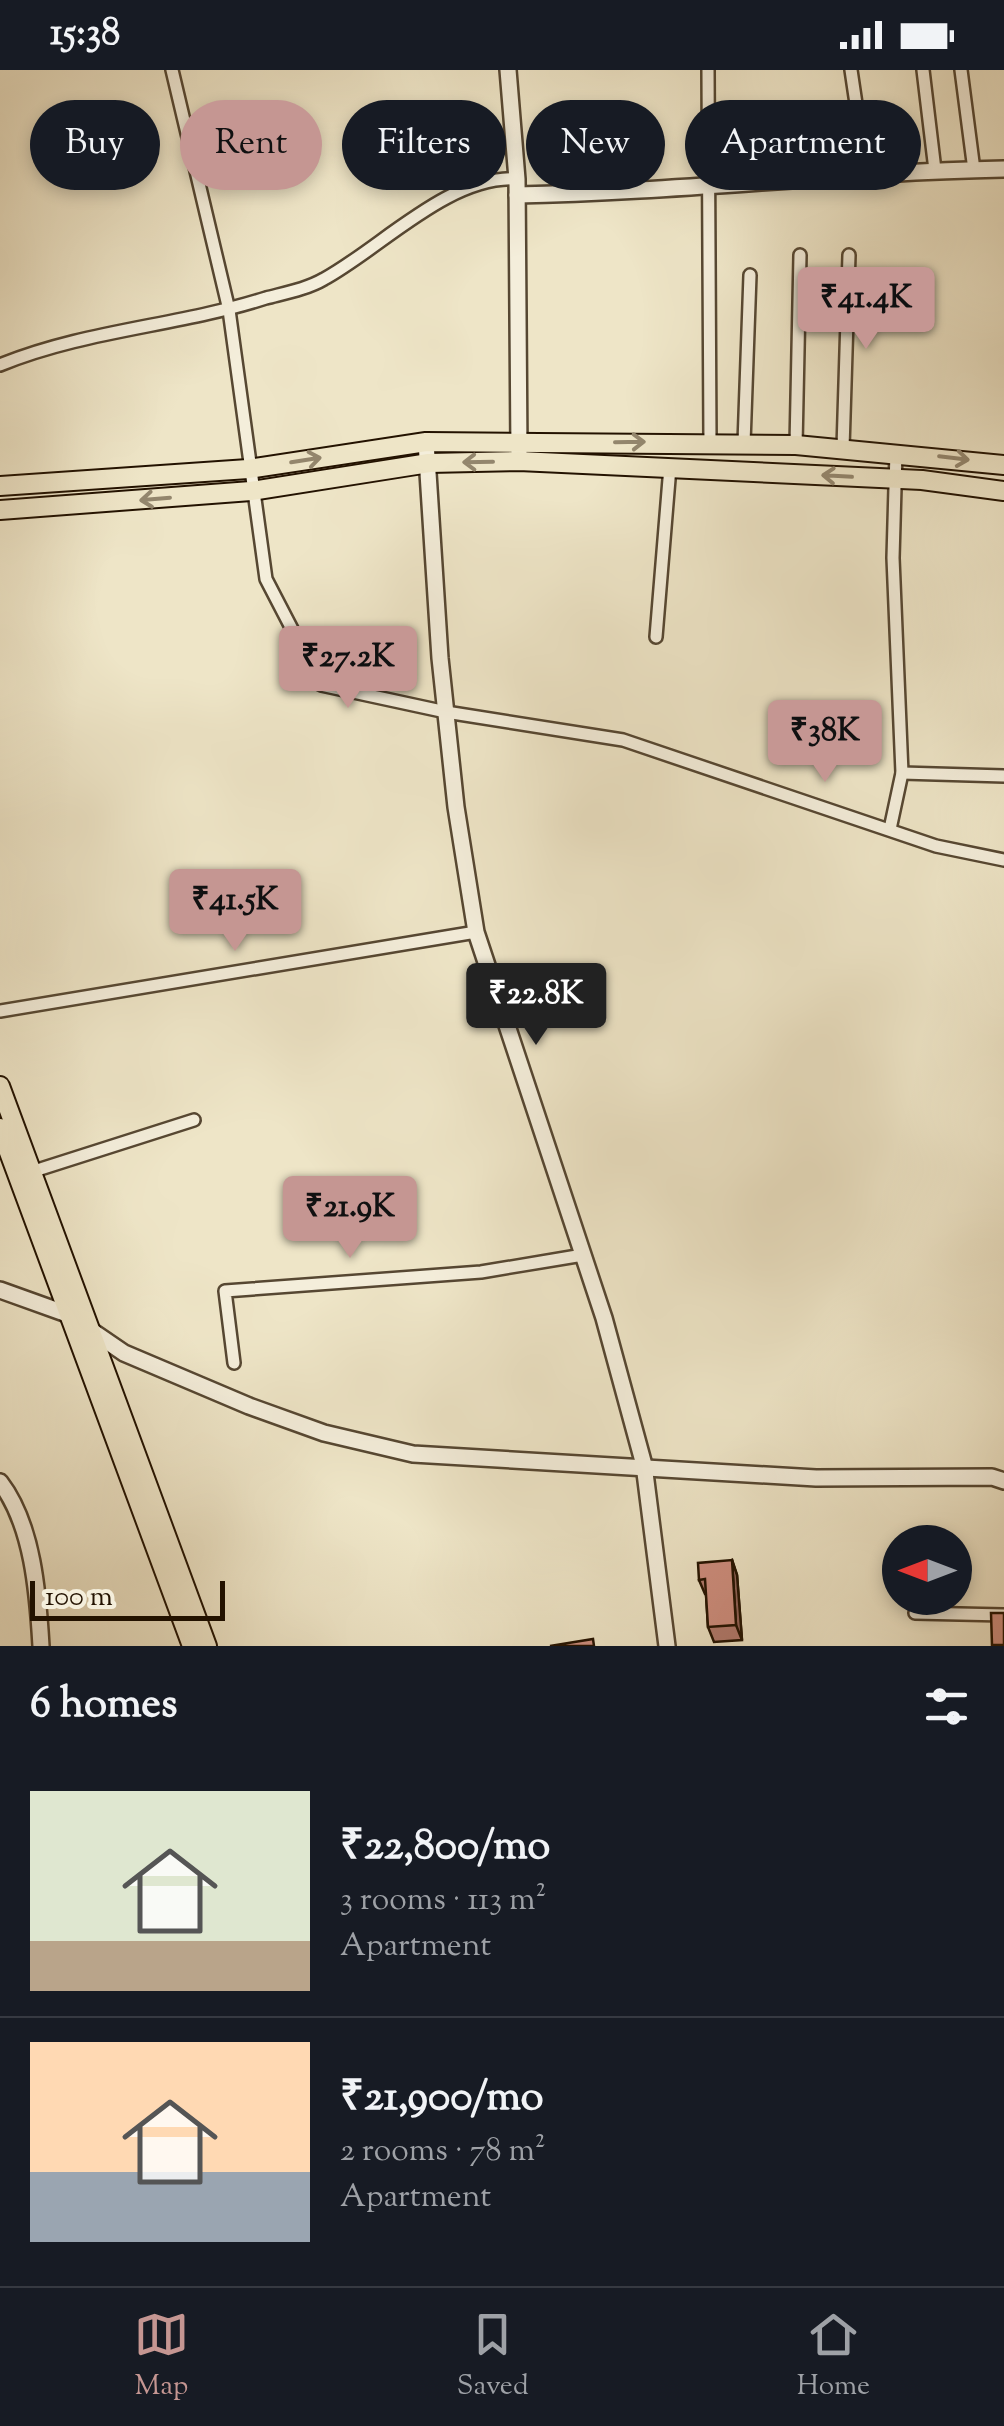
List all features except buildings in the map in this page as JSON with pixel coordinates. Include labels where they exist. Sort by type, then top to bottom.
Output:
[{"type":"main road","points":[[0,486],[248,469],[426,442],[670,467],[895,480],[1004,491]]},
{"type":"main road","points":[[0,510],[250,491],[519,452],[710,442],[843,448],[1004,464]]},
{"type":"main road","points":[[0,1086],[207,1646]]},
{"type":"main road","points":[[0,1128],[192,1646]]},
{"type":"street","points":[[172,70],[230,310],[250,491],[266,579],[320,685],[446,712],[623,740],[936,846],[1004,860]]},
{"type":"street","points":[[508,70],[517,187],[519,452]]},
{"type":"street","points":[[708,70],[708,100]]},
{"type":"street","points":[[851,70],[855,100]]},
{"type":"street","points":[[923,70],[936,170]]},
{"type":"street","points":[[962,70],[974,170]]},
{"type":"street","points":[[921,170],[1004,169]]},
{"type":"street","points":[[0,365],[34,351],[230,310],[323,280],[403,223],[494,178],[517,187],[685,189]]},
{"type":"street","points":[[709,190],[710,442]]},
{"type":"street","points":[[796,445],[800,254]]},
{"type":"street","points":[[843,448],[849,255]]},
{"type":"street","points":[[744,444],[750,275]]},
{"type":"street","points":[[426,442],[446,712],[476,932],[604,1318],[644,1465],[667,1646]]},
{"type":"street","points":[[890,829],[902,773],[896,452]]},
{"type":"street","points":[[656,637],[670,467]]},
{"type":"street","points":[[902,773],[1004,776]]},
{"type":"street","points":[[0,1011],[476,932]]},
{"type":"street","points":[[31,1172],[194,1120]]},
{"type":"street","points":[[234,1363],[226,1292],[481,1272],[582,1255]]},
{"type":"street","points":[[0,1290],[67,1314],[124,1353],[324,1433],[413,1454],[528,1464],[644,1465],[816,1478],[1000,1476]]},
{"type":"street","points":[[0,1482],[32,1562],[41,1646]]},
{"type":"street","points":[[972,1614],[1004,1615]]}]
